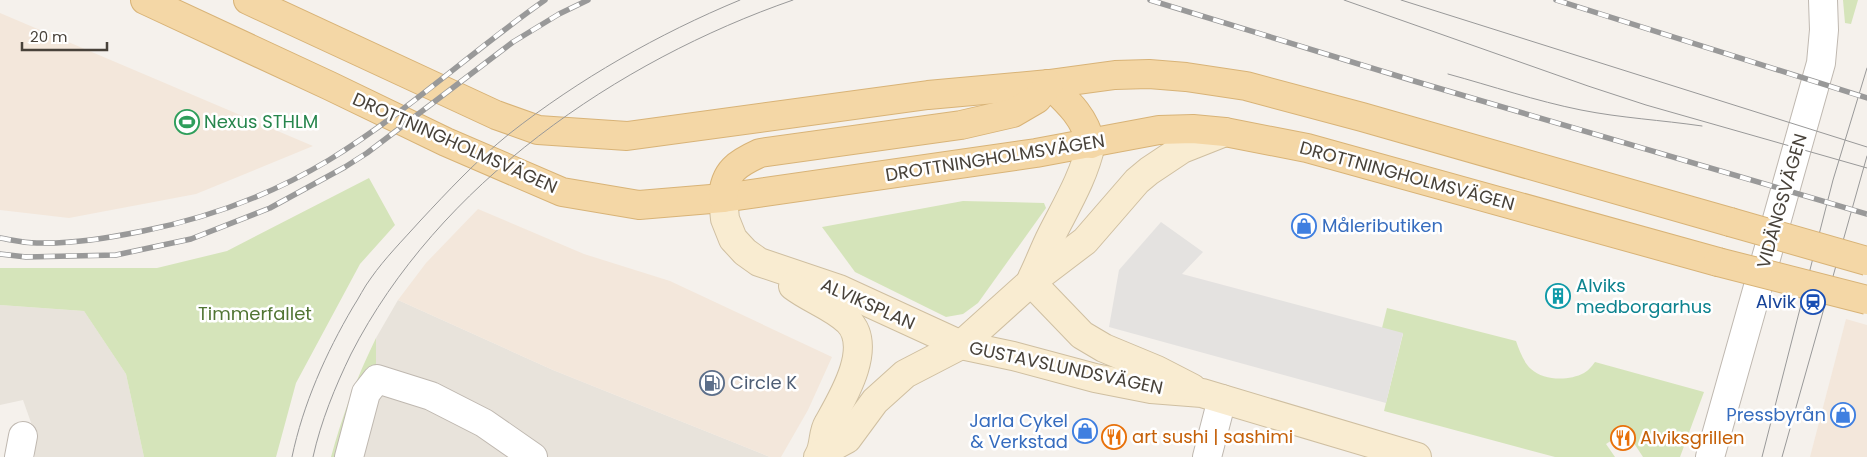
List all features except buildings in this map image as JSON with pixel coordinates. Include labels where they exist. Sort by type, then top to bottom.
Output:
[{"type":"main road","name":"DROTTNINGHOLMSVÄGEN","points":[[145,0],[446,142],[562,192],[640,206],[722,198],[1036,153],[1159,130],[1225,132],[1307,148],[1718,262],[1867,300]]},
{"type":"main road","points":[[248,0],[496,115],[538,130],[627,136],[928,95],[1049,84],[1115,75],[1186,76],[1246,86],[1362,117],[1867,261]]},
{"type":"main road","points":[[722,198],[723,188],[728,176],[739,162],[760,154],[960,126],[1012,113],[1037,99],[1049,84]]},
{"type":"main road","points":[[1049,84],[1079,114],[1088,131],[1091,144]]},
{"type":"street","name":"VIDÄNGSVÄGEN","points":[[1710,457],[1821,63],[1824,30],[1823,0]]},
{"type":"street","points":[[820,455],[847,438],[875,401],[905,374],[961,345],[1031,282],[1085,241],[1137,181],[1149,171],[1182,148],[1225,132]]},
{"type":"street","points":[[1031,282],[1051,236],[1070,201],[1088,158],[1091,144]]},
{"type":"street","name":"ALVIKSPLAN","points":[[722,198],[725,219],[733,239],[745,252],[759,262],[839,289],[961,345]]},
{"type":"street","points":[[759,262],[800,291],[831,308],[848,322],[856,332],[858,348],[854,369],[843,399],[826,427],[820,455]]},
{"type":"street","name":"GUSTAVSLUNDSVÄGEN","points":[[1031,282],[1082,335],[1104,348],[1212,396],[1417,457]]},
{"type":"street","name":"GUSTAVSLUNDSVÄGEN","points":[[961,345],[1151,390],[1212,396]]},
{"type":"street","points":[[349,457],[366,393],[377,379],[431,396],[484,423],[532,457]]},
{"type":"street","points":[[1207,457],[1212,396]]},
{"type":"shaded area","points":[[0,13],[313,146],[196,194],[69,218],[0,210]]},
{"type":"shaded area","points":[[478,209],[584,254],[670,281],[832,357],[808,410],[781,457],[770,457],[553,370],[398,300],[426,263]]},
{"type":"shaded area","points":[[1161,222],[1203,252],[1182,274],[1403,333],[1386,403],[1109,327],[1119,270]]},
{"type":"shaded area","points":[[398,300],[553,370],[770,457],[337,457],[350,409],[367,368],[376,366],[376,338]]},
{"type":"shaded area","points":[[0,305],[84,311],[126,374],[144,457],[35,457],[34,431],[23,400],[0,405]]},
{"type":"shaded area","points":[[1846,319],[1867,325],[1867,457],[1810,457]]},
{"type":"green space","points":[[1843,0],[1858,0],[1851,24],[1845,23]]},
{"type":"green space","name":"Timmerfallet","points":[[369,178],[395,225],[360,264],[296,383],[276,457],[144,457],[126,374],[84,311],[0,305],[0,268],[157,268],[227,251]]},
{"type":"green space","points":[[963,201],[1044,203],[1046,208],[978,303],[963,314],[946,317],[855,272],[822,227]]},
{"type":"green space","points":[[1387,308],[1516,341],[1528,366],[1536,373],[1550,378],[1578,376],[1587,371],[1595,362],[1704,392],[1680,457],[1643,457],[1626,431],[1606,444],[1615,457],[1555,457],[1384,411],[1403,334],[1382,328]]},
{"type":"green space","points":[[376,338],[376,366],[367,368],[350,409],[337,457],[331,457],[362,367]]},
{"type":"tram line","points":[[292,457],[309,398],[343,324],[376,271],[452,187],[509,134],[591,76],[649,43],[740,0]]},
{"type":"tram line","points":[[313,457],[324,417],[345,366],[388,292],[432,236],[483,183],[539,136],[599,94],[662,57],[727,26],[793,0]]},
{"type":"tram line","points":[[1344,0],[1646,105],[1867,168]]},
{"type":"tram line","points":[[1401,0],[1867,147]]},
{"type":"tram line","points":[[1762,457],[1833,180],[1867,68]]},
{"type":"tram line","points":[[1448,74],[1581,110],[1702,126]]},
{"type":"tram line","points":[[1782,457],[1867,156]]},
{"type":"railway","points":[[0,238],[50,243],[117,236],[167,226],[215,212],[285,184],[307,173],[357,142],[545,0]]},
{"type":"railway","points":[[0,254],[26,257],[116,255],[191,239],[270,208],[367,153],[513,42],[559,14],[588,0]]},
{"type":"railway","points":[[1150,0],[1414,81],[1867,214]]},
{"type":"railway","points":[[1556,0],[1867,98]]},
{"type":"place","name":"Nexus STHLM","points":[[187,122]]},
{"type":"place","name":"Måleributiken","points":[[1304,226]]},
{"type":"place","name":"Alviks medborgarhus","points":[[1558,296]]},
{"type":"place","name":"Alvik","points":[[1813,302]]},
{"type":"place","name":"Circle K","points":[[712,383]]},
{"type":"place","name":"Pressbyrån","points":[[1843,415]]},
{"type":"place","name":"Jarla Cykel & Verkstad","points":[[1085,431]]},
{"type":"place","name":"art sushi | sashimi","points":[[1114,437]]},
{"type":"place","name":"Alviksgrillen","points":[[1623,438]]}]
